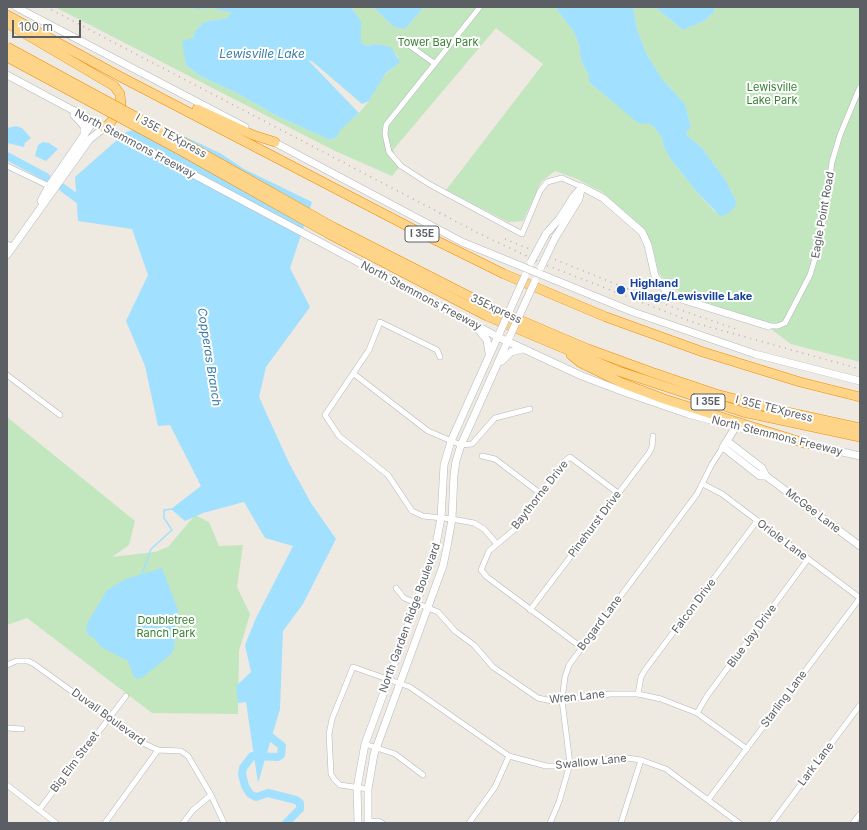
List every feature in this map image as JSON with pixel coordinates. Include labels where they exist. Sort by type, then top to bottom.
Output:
[{"type":"highway","name":"I 35E","points":[[7,15],[91,62],[412,229],[544,292],[639,330],[729,361],[800,382],[860,397]]},
{"type":"highway","points":[[7,23],[114,86],[120,94],[121,104],[111,122],[104,128]]},
{"type":"highway","name":"I 35E TEXpress","points":[[7,47],[184,143],[331,231]]},
{"type":"highway","name":"North Stemmons Freeway","points":[[7,57],[487,316],[562,348],[644,380],[711,402],[776,420],[860,437]]},
{"type":"highway","points":[[180,107],[192,107],[254,135],[275,142]]},
{"type":"highway","name":"35Express","points":[[331,231],[494,309],[588,349],[666,377]]},
{"type":"highway","points":[[562,348],[581,363],[622,383],[664,399],[808,444]]},
{"type":"highway","name":"I 35E TEXpress","points":[[666,377],[748,403],[860,428]]},
{"type":"main road","points":[[16,7],[275,142],[462,242],[530,265],[674,328],[755,354],[860,381]]},
{"type":"main road","name":"North Stemmons Freeway","points":[[7,75],[375,271],[405,290],[476,326],[509,339],[522,349],[582,376],[619,390],[736,428],[860,456]]},
{"type":"main road","points":[[67,108],[83,126],[84,136]]},
{"type":"main road","points":[[7,255],[10,245],[25,229],[27,223],[93,122]]},
{"type":"main road","points":[[51,187],[90,139],[104,128]]},
{"type":"main road","points":[[582,187],[603,198],[639,229],[648,245],[655,276],[666,291],[684,300],[768,326]]},
{"type":"main road","name":"North Garden Ridge Boulevard","points":[[358,823],[357,788],[365,744],[434,555],[441,518],[444,465],[451,441],[530,265],[546,234],[560,218],[574,196],[582,187]]},
{"type":"main road","name":"North Garden Ridge Boulevard","points":[[368,823],[368,788],[376,747],[426,607],[443,566],[452,518],[454,468],[461,445],[554,238],[579,199],[582,187]]},
{"type":"main road","points":[[476,326],[487,340],[489,348],[488,359]]},
{"type":"main road","points":[[497,366],[512,352],[522,349]]},
{"type":"main road","points":[[725,444],[736,428]]},
{"type":"main road","name":"McGee Lane","points":[[725,444],[762,468],[766,476],[860,546]]},
{"type":"street","points":[[480,7],[386,125],[386,140],[389,152],[400,166],[434,187],[522,234],[540,191],[547,182],[562,178],[582,187]]},
{"type":"street","points":[[399,38],[434,63]]},
{"type":"street","name":"Eagle Point Road","points":[[768,326],[778,326],[785,323],[810,275],[820,242],[832,162],[840,135],[860,87]]},
{"type":"street","points":[[7,166],[51,187]]},
{"type":"street","points":[[440,357],[437,350],[380,322],[369,350],[354,374],[324,415],[339,436],[388,475],[412,511],[423,516],[452,518],[480,525],[496,543]]},
{"type":"street","points":[[354,374],[428,431],[461,445],[472,444],[495,418],[530,409]]},
{"type":"street","points":[[7,375],[60,415]]},
{"type":"street","name":"Pinehurst Drive","points":[[530,610],[649,453],[652,447],[653,436]]},
{"type":"street","name":"Bogard Lane","points":[[550,823],[557,810],[570,764],[562,700],[565,677],[569,665],[703,484],[712,464],[725,444]]},
{"type":"street","points":[[482,456],[495,459],[541,494]]},
{"type":"street","name":"Baythorne Drive","points":[[530,610],[487,578],[481,570],[489,551],[496,543],[515,529],[565,461],[570,457],[618,493]]},
{"type":"street","name":"Oriole Lane","points":[[703,484],[717,491],[860,598]]},
{"type":"street","name":"Falcon Drive","points":[[638,694],[641,677],[645,670],[758,521]]},
{"type":"street","name":"Blue Jay Drive","points":[[697,713],[707,696],[808,559]]},
{"type":"street","name":"Wren Lane","points":[[396,588],[404,598],[438,612],[455,631],[474,645],[493,667],[529,693],[544,701],[611,694],[638,694],[661,699],[697,713],[747,748]]},
{"type":"street","name":"Starling Lane","points":[[708,800],[860,598]]},
{"type":"street","points":[[530,610],[581,648]]},
{"type":"street","name":"Duvall Boulevard","points":[[7,665],[16,662],[28,661],[34,664],[145,744],[158,750],[176,750],[188,756],[211,795],[224,823]]},
{"type":"street","name":"Swallow Lane","points":[[357,788],[340,785],[334,780],[331,774],[328,740],[332,719],[353,667],[389,678],[420,693],[509,756],[546,766],[620,757],[641,760],[666,769],[739,823]]},
{"type":"street","name":"Big Elm Street","points":[[39,810],[126,696]]},
{"type":"street","name":"Lark Lane","points":[[772,823],[860,705]]},
{"type":"street","points":[[7,728],[22,729]]},
{"type":"street","points":[[365,744],[395,754],[423,775]]},
{"type":"street","points":[[105,823],[158,750]]},
{"type":"street","points":[[469,823],[495,787],[509,756]]},
{"type":"street","points":[[621,823],[641,760]]},
{"type":"street","points":[[7,785],[56,823]]},
{"type":"street","points":[[357,788],[368,788]]},
{"type":"street","points":[[183,823],[193,810],[211,795]]},
{"type":"street","points":[[853,823],[860,814]]},
{"type":"street","points":[[368,823],[378,821],[382,823]]},
{"type":"green space","name":"Lewisville Lake Park","points":[[55,7],[212,8],[233,13],[227,18],[204,22],[195,31],[193,38],[185,48],[186,65],[200,76],[235,92],[277,116],[330,140],[337,137],[339,130],[359,113],[369,101],[381,78],[393,68],[398,57],[393,51],[383,46],[376,44],[367,46],[361,42],[361,21],[351,7],[373,7],[394,27],[405,29],[422,9],[422,7],[555,7],[574,32],[579,45],[581,60],[589,76],[589,82],[623,110],[654,127],[662,138],[664,147],[669,157],[715,212],[736,201],[726,181],[703,149],[685,132],[691,128],[685,104],[662,79],[646,53],[637,29],[633,7],[655,7],[683,30],[704,21],[714,12],[715,7],[860,7],[860,362],[791,344],[760,321],[690,297],[670,287],[658,271],[652,244],[640,225],[602,192],[577,179],[555,171],[541,182],[523,221],[508,222],[446,190],[543,64],[496,28],[393,150],[397,159],[403,163],[392,176],[335,151]]},
{"type":"green space","name":"Doubletree Ranch Park","points":[[7,417],[135,521],[129,545],[112,557],[155,552],[168,547],[195,515],[209,522],[219,546],[243,545],[237,587],[250,614],[239,651],[238,714],[152,713],[27,618],[7,625]]},
{"type":"water","name":"Lewisville Lake","points":[[180,7],[351,7],[361,21],[361,42],[367,46],[376,44],[391,47],[400,62],[385,74],[369,101],[362,104],[313,62],[308,60],[359,113],[340,130],[337,137],[330,140],[277,116],[235,92],[200,76],[186,65],[182,41],[193,38],[195,31],[204,22],[227,18],[232,13],[212,8],[197,9]]},
{"type":"water","points":[[373,7],[422,7],[422,9],[405,29],[394,27]]},
{"type":"water","points":[[555,7],[633,7],[637,29],[646,53],[662,79],[685,104],[691,128],[686,132],[687,135],[703,149],[726,181],[736,201],[735,207],[726,215],[720,216],[696,191],[669,157],[664,147],[662,138],[654,127],[649,124],[638,123],[589,82],[589,76],[581,60],[579,45],[574,32]]},
{"type":"water","points":[[655,7],[715,7],[714,12],[704,21],[683,30]]},
{"type":"water","points":[[156,123],[220,153],[244,169],[312,202],[290,268],[310,307],[266,367],[259,397],[289,463],[311,503],[336,539],[303,604],[283,631],[280,709],[258,783],[246,702],[238,703],[236,686],[251,672],[245,645],[256,618],[293,546],[265,538],[244,502],[203,513],[185,521],[171,509],[201,486],[170,425],[158,426],[145,366],[126,321],[148,275],[132,229],[78,221],[75,177],[126,132]]},
{"type":"water","points":[[16,126],[22,128],[31,138],[25,143],[24,147],[7,143],[7,128]]},
{"type":"water","points":[[43,142],[49,143],[58,149],[46,161],[35,156],[38,145]]},
{"type":"water","points":[[162,568],[178,610],[174,649],[170,655],[143,677],[138,679],[134,677],[128,661],[101,647],[94,638],[88,635],[86,629],[88,622],[107,590],[126,579]]},
{"type":"waterway","name":"Copperas Branch","points":[[7,156],[46,177]]},
{"type":"waterway","name":"Copperas Branch","points":[[63,188],[78,199],[86,201]]},
{"type":"waterway","points":[[142,574],[151,549],[172,530],[164,518],[164,510],[172,509]]},
{"type":"waterway","name":"Copperas Branch","points":[[263,731],[282,746],[281,755],[278,757],[252,756],[243,768],[242,774],[245,786],[250,794],[256,797],[268,793],[296,800],[300,803],[300,809],[286,823]]},
{"type":"railway","points":[[46,7],[482,235],[546,265],[695,323],[860,369]]},
{"type":"railway","points":[[505,239],[672,307],[739,330]]},
{"type":"place","name":"Highland Village/Lewisville Lake","points":[[621,290]]},
{"type":"park label","name":"Tower Bay Park","points":[[438,43]]}]
